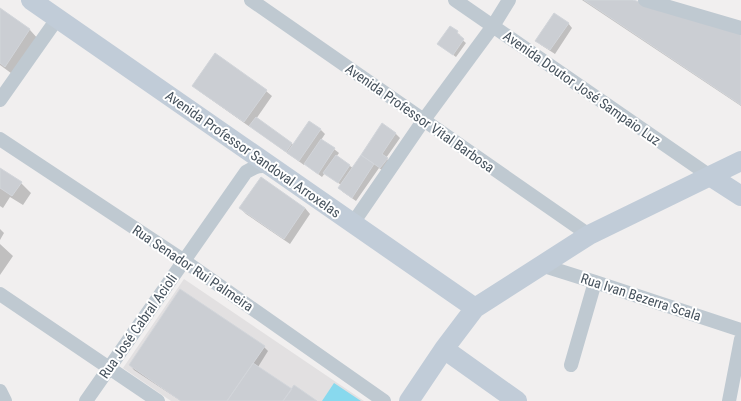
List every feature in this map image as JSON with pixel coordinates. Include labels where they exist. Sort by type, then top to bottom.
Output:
[{"type":"street","name":"Avenida Professor Sandoval Arroxelas","points":[[31,0],[475,308]]},
{"type":"street","name":"Avenida Professor Vital Barbosa","points":[[251,0],[589,235]]},
{"type":"street","name":"Avenida Doutor José Sampaio Luz","points":[[455,0],[710,176]]},
{"type":"street","points":[[353,223],[509,0]]},
{"type":"street","points":[[645,0],[741,28]]},
{"type":"street","points":[[0,100],[57,19]]},
{"type":"street","name":"Rua Senador Rui Palmeira","points":[[0,139],[183,260],[384,401]]},
{"type":"street","points":[[239,144],[246,157],[246,172]]},
{"type":"street","points":[[409,401],[444,349],[475,308],[589,235],[741,162]]},
{"type":"street","points":[[246,172],[254,167],[272,166]]},
{"type":"street","name":"Rua José Cabral Acioli","points":[[86,401],[183,260],[246,172]]},
{"type":"street","points":[[710,176],[741,196]]},
{"type":"street","name":"Rua Ivan Bezerra Scala","points":[[541,266],[596,282],[741,330]]},
{"type":"street","points":[[570,365],[596,282]]},
{"type":"street","points":[[0,294],[158,401]]},
{"type":"street","points":[[729,401],[741,339]]},
{"type":"street","points":[[444,349],[517,401]]},
{"type":"street","points":[[0,391],[5,401]]},
{"type":"shaded area","points":[[184,279],[364,401],[171,401],[123,368]]},
{"type":"water","points":[[334,383],[361,401],[322,401]]},
{"type":"building","points":[[584,0],[633,0],[741,32],[741,105]]},
{"type":"building","points":[[0,8],[30,29],[5,67],[0,63]]},
{"type":"building","points":[[554,13],[569,23],[550,50],[535,41]]},
{"type":"building","points":[[450,26],[458,31],[457,33],[464,39],[453,55],[437,44]]},
{"type":"building","points":[[215,53],[267,90],[244,122],[192,86]]},
{"type":"building","points":[[256,117],[292,143],[286,152],[249,126]]},
{"type":"building","points":[[309,121],[321,129],[299,161],[287,153]]},
{"type":"building","points":[[382,123],[396,133],[382,154],[388,158],[380,168],[361,155]]},
{"type":"building","points":[[321,139],[335,148],[318,174],[304,164]]},
{"type":"building","points":[[336,155],[350,165],[338,183],[323,173]]},
{"type":"building","points":[[361,155],[374,164],[352,198],[338,188]]},
{"type":"building","points":[[0,168],[22,182],[12,196],[0,188]]},
{"type":"building","points":[[261,177],[305,208],[284,239],[239,208]]},
{"type":"building","points":[[180,289],[265,346],[227,401],[181,401],[129,365]]},
{"type":"building","points":[[253,363],[292,389],[283,401],[227,401]]},
{"type":"building","points":[[294,385],[317,401],[283,401]]}]
